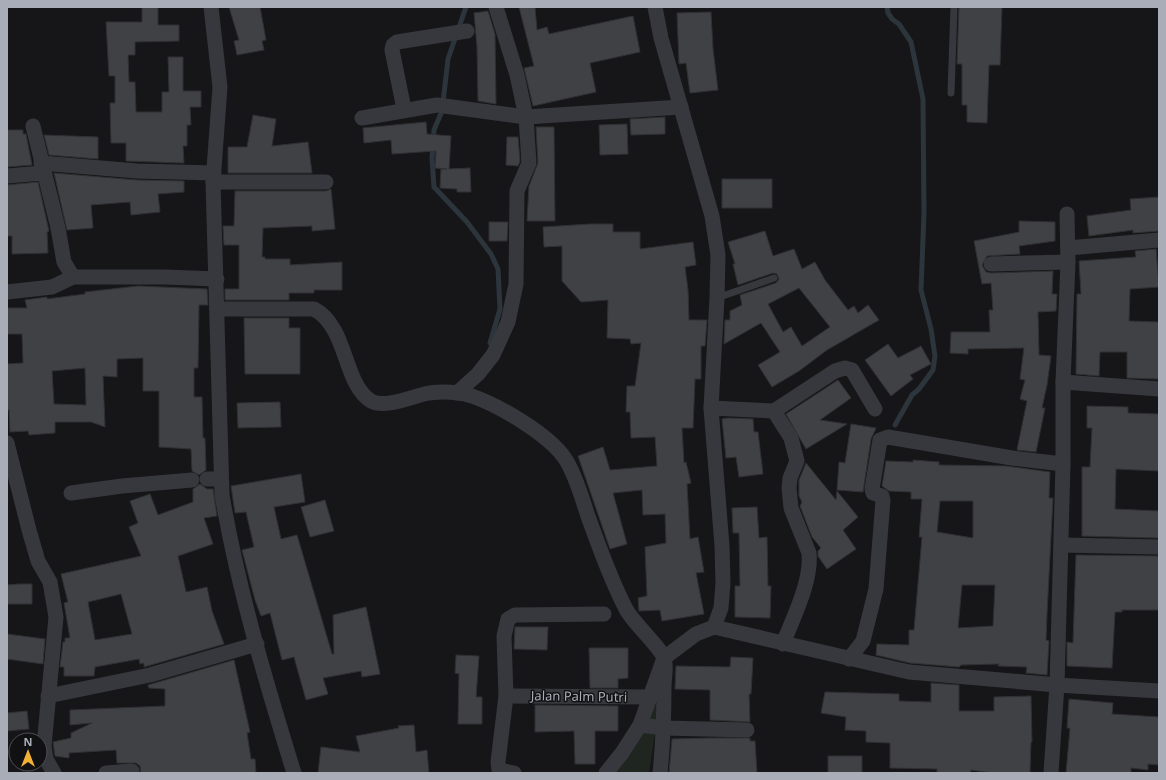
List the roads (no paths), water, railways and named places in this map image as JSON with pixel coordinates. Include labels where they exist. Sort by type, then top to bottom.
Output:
[{"type":"street","points":[[211,7],[220,87],[213,177],[217,309],[207,479],[228,532],[257,644],[294,773]]},
{"type":"street","points":[[457,393],[478,374],[493,355],[508,322],[516,284],[517,191],[529,163],[526,117],[517,75],[496,7]]},
{"type":"street","points":[[655,7],[661,38],[712,216],[718,255],[711,408],[722,546],[723,583],[721,608],[714,627]]},
{"type":"street","points":[[404,109],[392,50],[393,45],[397,42],[461,32]]},
{"type":"street","points":[[362,118],[404,109],[441,105],[526,117],[681,107]]},
{"type":"street","points":[[33,126],[42,168],[58,228],[64,262],[73,277]]},
{"type":"street","points":[[7,176],[42,168],[137,171],[213,177],[326,182]]},
{"type":"street","points":[[1051,773],[1057,685],[1068,255],[1067,214]]},
{"type":"street","points":[[991,264],[1068,255],[1159,240]]},
{"type":"street","points":[[7,292],[52,287],[73,277],[165,277],[217,279]]},
{"type":"street","points":[[217,309],[314,309],[321,313],[340,342],[361,392],[365,397],[376,403],[403,400],[431,393],[457,393],[472,396],[514,416],[551,443],[565,459],[577,483],[589,519],[626,610],[664,658],[664,728],[660,773]]},
{"type":"street","points":[[711,408],[774,411],[835,371],[845,368],[852,370],[875,409]]},
{"type":"street","points":[[1064,382],[1159,389]]},
{"type":"street","points":[[774,411],[790,438],[797,461],[790,478],[788,488],[790,508],[809,553],[810,559],[808,576],[783,644]]},
{"type":"street","points":[[849,659],[863,641],[876,589],[883,500],[882,496],[873,493],[872,490],[880,440],[888,437],[1012,458],[1063,464]]},
{"type":"street","points":[[7,443],[28,530],[38,561],[50,582],[54,598],[56,616],[44,746],[46,759],[54,773]]},
{"type":"street","points":[[71,493],[122,486],[207,479]]},
{"type":"street","points":[[1061,545],[1159,547]]},
{"type":"street","points":[[514,773],[502,772],[498,766],[506,696],[504,636],[508,619],[515,615],[604,614]]},
{"type":"street","points":[[606,773],[622,753],[640,725],[652,697],[664,658],[696,634],[714,627],[909,672],[1057,685],[1159,691]]},
{"type":"street","points":[[48,696],[150,675],[257,644]]},
{"type":"street","name":"Jalan Palm Putri","points":[[506,696],[652,697]]},
{"type":"street","points":[[640,725],[664,728],[747,730]]},
{"type":"street","points":[[106,773],[132,771]]},
{"type":"lane","points":[[951,93],[954,7]]},
{"type":"lane","points":[[717,298],[774,278]]},
{"type":"waterway","points":[[466,7],[448,59],[442,111],[434,130],[432,159],[434,187],[467,222],[491,254],[498,269],[500,309],[490,343]]},
{"type":"waterway","points":[[887,7],[888,13],[892,19],[899,24],[911,42],[923,99],[924,213],[921,290],[931,329],[935,356],[933,370],[919,389],[912,395],[895,425]]}]
